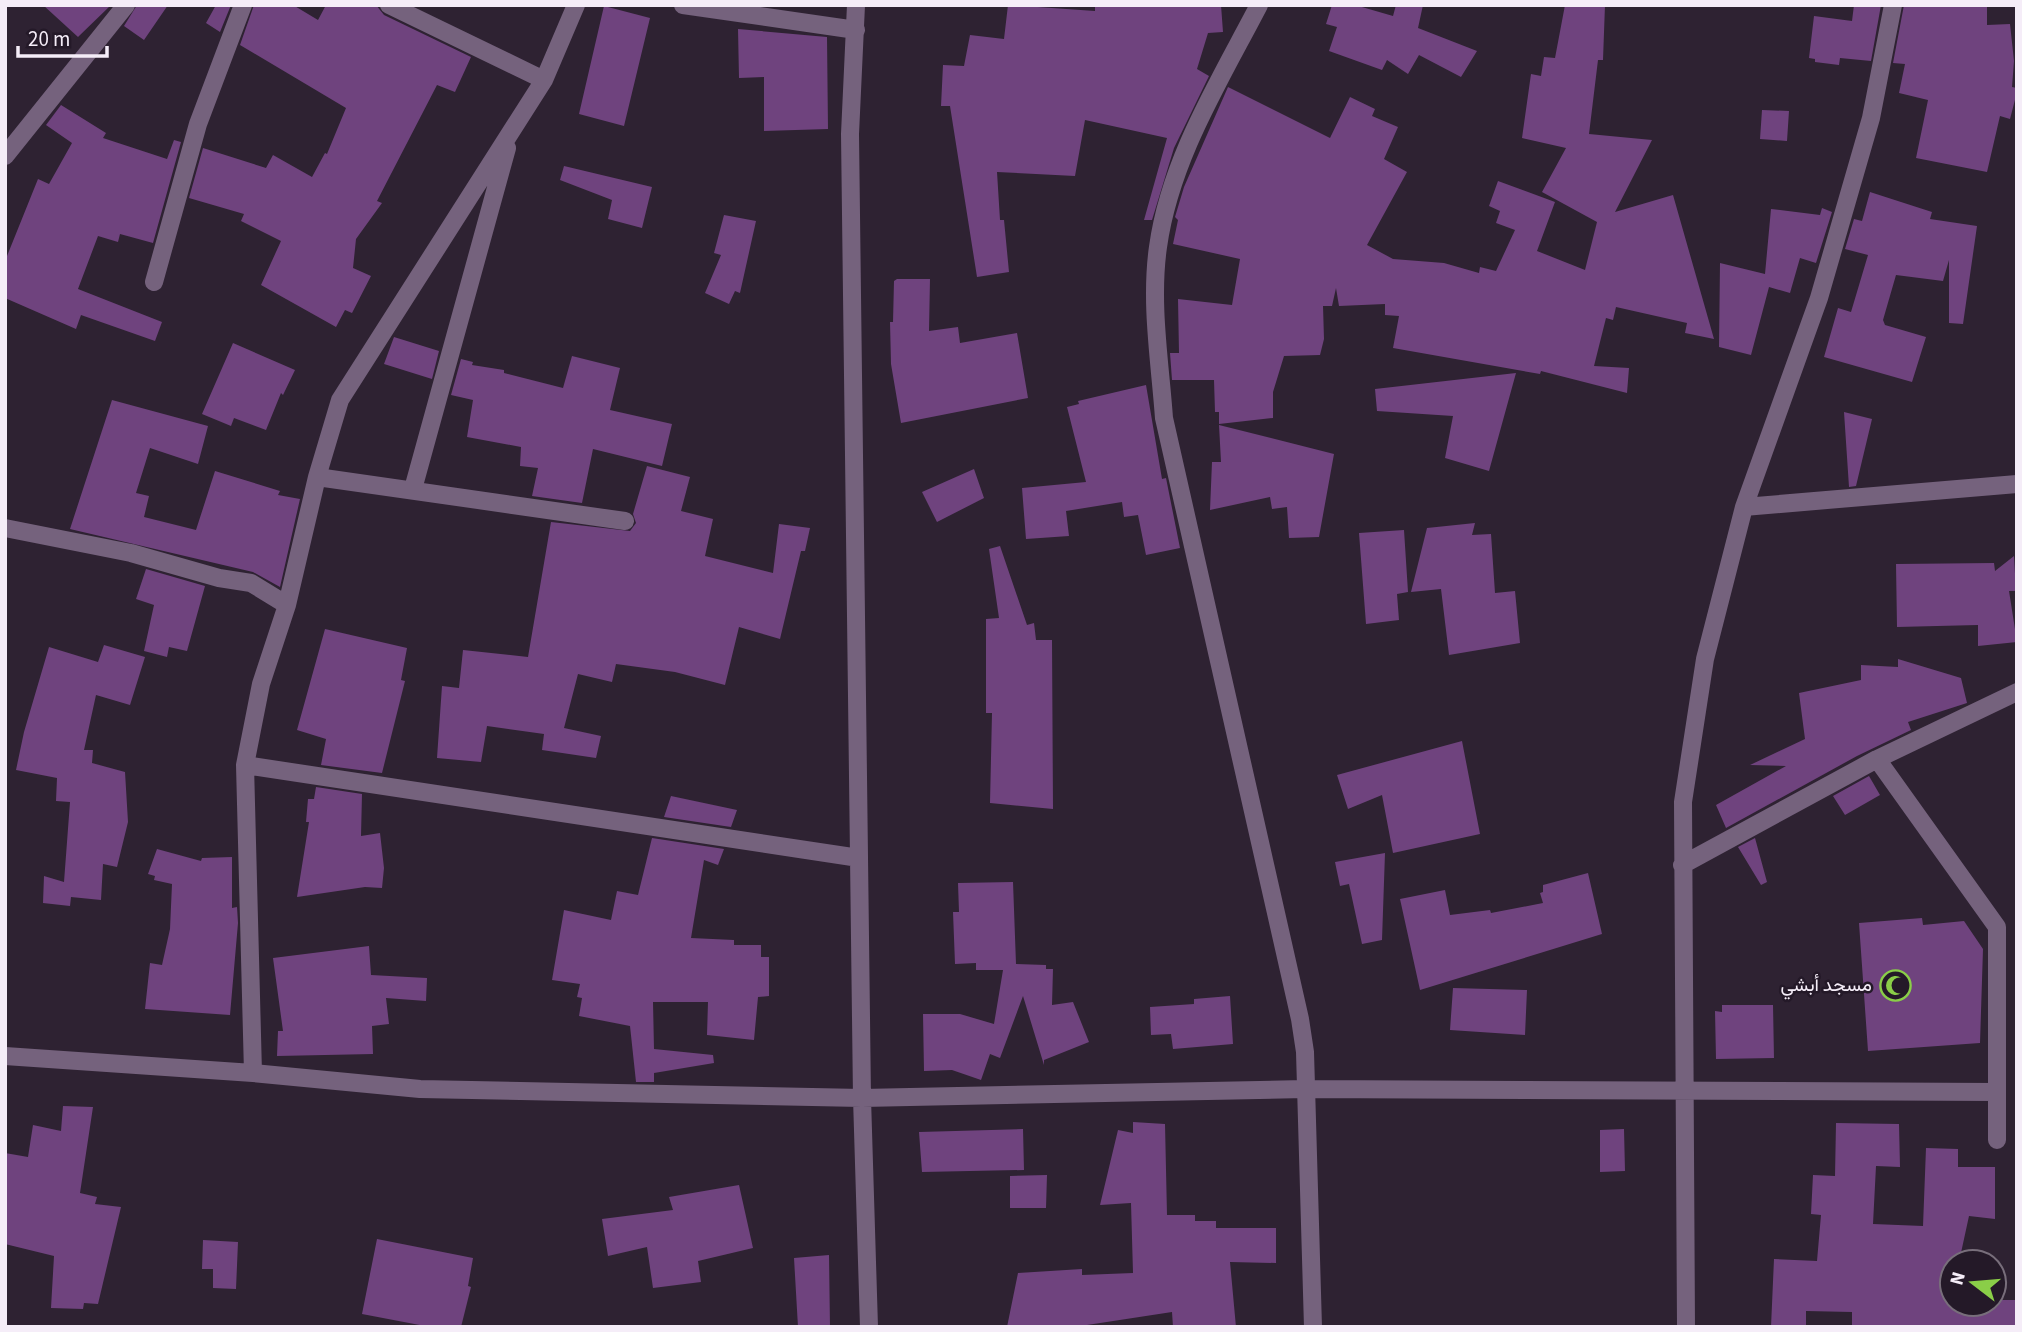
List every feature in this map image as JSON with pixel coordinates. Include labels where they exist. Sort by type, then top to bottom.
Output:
[{"type":"street","points":[[5,156],[126,5]]},
{"type":"street","points":[[154,282],[198,124],[243,5]]},
{"type":"street","points":[[389,5],[544,80]]},
{"type":"street","points":[[253,1073],[245,765],[261,684],[287,605],[317,477],[340,400],[544,80],[576,5]]},
{"type":"street","points":[[683,5],[856,30]]},
{"type":"street","points":[[856,5],[850,134],[862,1098],[869,1327]]},
{"type":"street","points":[[1259,5],[1178,167],[1158,247],[1156,315],[1164,418],[1306,1052],[1313,1327]]},
{"type":"street","points":[[1686,1327],[1683,802],[1705,659],[1744,507],[1819,298],[1871,118],[1893,5]]},
{"type":"street","points":[[413,489],[511,131]]},
{"type":"street","points":[[317,477],[625,521]]},
{"type":"street","points":[[1744,507],[2017,484]]},
{"type":"street","points":[[5,528],[131,553],[219,578],[251,583],[287,605]]},
{"type":"street","points":[[1682,865],[1877,759],[2017,692]]},
{"type":"street","points":[[1877,759],[1997,927],[1997,1140]]},
{"type":"street","points":[[245,765],[859,858]]},
{"type":"street","points":[[5,1056],[253,1073],[420,1089],[862,1098],[1305,1089],[1997,1092]]},
{"type":"building","points":[[43,5],[111,5],[78,37]]},
{"type":"building","points":[[137,5],[168,5],[144,40],[124,26]]},
{"type":"building","points":[[216,5],[231,5],[220,32],[206,23]]},
{"type":"building","points":[[254,5],[293,5],[318,20],[326,5],[376,5],[384,15],[471,57],[455,92],[437,85],[377,201],[382,203],[356,239],[353,268],[371,276],[352,313],[345,310],[336,327],[261,285],[281,241],[241,221],[244,214],[189,198],[203,148],[266,168],[273,155],[312,177],[325,153],[327,154],[346,108],[240,45]]},
{"type":"building","points":[[1008,5],[1095,11],[1095,5],[1221,5],[1223,32],[1208,33],[1197,69],[1209,76],[1174,148],[1152,220],[1144,220],[1167,138],[1085,120],[1075,176],[997,172],[1000,220],[1004,220],[1009,272],[977,277],[950,106],[941,106],[943,65],[964,66],[970,35],[1004,39]]},
{"type":"building","points":[[1332,5],[1355,5],[1393,16],[1396,5],[1423,5],[1418,28],[1477,51],[1461,77],[1419,55],[1408,74],[1387,60],[1382,70],[1329,51],[1337,27],[1326,24]]},
{"type":"building","points":[[1565,5],[1605,5],[1603,60],[1598,60],[1589,134],[1652,140],[1615,212],[1673,195],[1714,339],[1685,333],[1687,323],[1616,307],[1613,320],[1606,318],[1594,366],[1629,368],[1627,393],[1541,371],[1540,374],[1393,348],[1399,316],[1385,315],[1385,304],[1339,306],[1336,288],[1332,306],[1323,306],[1324,339],[1320,355],[1284,356],[1273,392],[1273,418],[1219,424],[1219,412],[1215,412],[1214,380],[1172,380],[1170,353],[1179,353],[1178,299],[1232,305],[1240,259],[1173,244],[1178,220],[1175,217],[1184,187],[1228,87],[1330,138],[1350,97],[1375,109],[1372,116],[1398,127],[1384,159],[1407,172],[1367,245],[1393,259],[1444,263],[1479,273],[1480,267],[1496,271],[1515,230],[1496,223],[1500,211],[1489,206],[1498,181],[1555,202],[1537,251],[1585,270],[1597,222],[1542,192],[1566,148],[1522,138],[1531,74],[1541,76],[1544,57],[1555,58]]},
{"type":"building","points":[[1854,5],[1881,5],[1871,61],[1840,58],[1839,65],[1815,62],[1815,59],[1809,58],[1814,16],[1852,21]]},
{"type":"building","points":[[1904,5],[1987,5],[1987,25],[2010,24],[2014,61],[2012,87],[2017,88],[2017,92],[2010,119],[2000,116],[1987,172],[1916,158],[1928,100],[1899,93],[1905,64],[1893,63]]},
{"type":"building","points":[[604,6],[650,18],[624,126],[579,114]]},
{"type":"building","points":[[738,29],[827,37],[828,129],[764,131],[764,77],[739,78]]},
{"type":"building","points":[[61,105],[106,133],[103,138],[167,159],[174,140],[181,142],[153,243],[120,234],[118,242],[98,236],[78,289],[162,322],[155,341],[81,315],[76,329],[5,298],[5,261],[38,179],[49,184],[72,143],[46,125]]},
{"type":"building","points":[[1762,110],[1789,111],[1787,141],[1760,139]]},
{"type":"building","points":[[564,166],[652,187],[642,228],[608,219],[612,200],[560,180]]},
{"type":"building","points":[[1870,192],[1932,212],[1930,219],[1977,226],[1963,324],[1949,323],[1949,260],[1943,281],[1896,275],[1883,320],[1885,325],[1926,337],[1912,382],[1824,357],[1838,308],[1851,312],[1868,255],[1845,249],[1854,219],[1862,221]]},
{"type":"building","points":[[1822,208],[1832,212],[1816,263],[1800,258],[1790,293],[1769,287],[1751,355],[1719,347],[1720,263],[1765,274],[1771,209],[1820,215]]},
{"type":"building","points":[[724,215],[756,221],[740,293],[735,291],[729,304],[705,293],[721,255],[714,253]]},
{"type":"building","points":[[930,279],[929,331],[958,327],[960,343],[1017,333],[1028,398],[901,423],[891,364],[890,322],[893,322],[894,281]]},
{"type":"building","points":[[394,337],[439,351],[432,379],[384,364]]},
{"type":"building","points":[[233,343],[295,370],[283,395],[281,393],[266,430],[234,418],[231,426],[202,414]]},
{"type":"building","points":[[572,356],[620,368],[610,410],[672,424],[662,466],[593,449],[582,503],[532,496],[538,468],[520,466],[521,447],[467,437],[473,400],[451,395],[461,359],[473,362],[472,365],[504,370],[504,373],[563,388]]},
{"type":"building","points":[[1516,373],[1489,471],[1445,458],[1453,416],[1377,411],[1375,389]]},
{"type":"building","points":[[1146,385],[1162,479],[1166,478],[1180,548],[1146,555],[1138,515],[1124,517],[1122,502],[1066,511],[1069,536],[1026,539],[1022,488],[1086,482],[1067,407],[1079,404],[1078,401]]},
{"type":"building","points":[[112,400],[208,426],[198,464],[150,448],[136,493],[149,496],[144,517],[196,530],[215,471],[280,491],[278,495],[300,499],[280,587],[253,572],[70,529]]},
{"type":"building","points":[[1844,412],[1872,419],[1856,486],[1849,487]]},
{"type":"building","points":[[1219,425],[1334,454],[1319,537],[1289,538],[1287,507],[1272,509],[1270,497],[1210,510],[1212,462],[1221,462]]},
{"type":"building","points":[[647,466],[690,477],[681,511],[713,519],[705,556],[773,573],[779,524],[810,528],[805,551],[801,551],[780,639],[739,627],[725,685],[675,672],[616,664],[612,682],[578,674],[564,728],[601,736],[596,758],[542,750],[544,734],[487,726],[481,762],[437,758],[442,686],[459,688],[463,650],[528,657],[551,522],[630,531],[636,523],[633,514]]},
{"type":"building","points":[[974,469],[984,498],[937,522],[922,492]]},
{"type":"building","points":[[1475,523],[1472,535],[1491,534],[1495,593],[1515,591],[1520,643],[1449,655],[1441,589],[1411,592],[1427,528]]},
{"type":"building","points":[[1404,530],[1408,592],[1397,594],[1399,620],[1366,624],[1359,533]]},
{"type":"building","points":[[1000,546],[1027,625],[1034,623],[1036,640],[1052,640],[1053,809],[990,803],[992,713],[986,713],[986,619],[999,618],[989,549]]},
{"type":"building","points":[[2014,556],[2016,591],[2009,591],[2017,642],[1978,646],[1978,625],[1897,627],[1896,564],[1994,563],[1995,571]]},
{"type":"building","points":[[146,569],[205,586],[187,651],[169,647],[167,657],[144,651],[154,605],[136,599]]},
{"type":"building","points":[[325,629],[407,648],[401,680],[405,681],[382,773],[321,765],[326,739],[297,730]]},
{"type":"building","points":[[104,645],[145,657],[130,705],[96,695],[84,750],[93,750],[92,763],[125,772],[128,822],[117,867],[103,864],[101,900],[71,897],[70,906],[43,903],[44,876],[64,882],[70,802],[56,801],[57,778],[16,770],[24,732],[49,647],[98,662]]},
{"type":"building","points":[[1898,659],[1961,678],[1967,703],[1908,722],[1911,730],[1857,756],[1726,828],[1716,805],[1786,766],[1750,765],[1805,739],[1799,693],[1861,680],[1861,665],[1898,667]]},
{"type":"building","points":[[1462,741],[1480,834],[1393,853],[1382,795],[1348,809],[1337,775]]},
{"type":"building","points":[[1869,776],[1880,795],[1845,815],[1833,796]]},
{"type":"building","points":[[316,787],[362,794],[361,836],[380,833],[384,868],[382,888],[365,887],[297,897],[309,822],[306,822],[308,799],[314,799]]},
{"type":"building","points":[[671,796],[737,810],[731,827],[664,817]]},
{"type":"building","points":[[652,838],[724,849],[718,865],[704,860],[691,938],[734,940],[734,945],[761,945],[761,957],[769,957],[769,996],[758,997],[754,1040],[707,1035],[708,1002],[653,1002],[654,1049],[713,1055],[714,1063],[654,1073],[654,1082],[636,1082],[630,1026],[579,1016],[582,998],[577,997],[580,984],[552,980],[564,910],[611,920],[617,891],[638,895]]},
{"type":"building","points":[[1755,838],[1767,882],[1761,885],[1738,847]]},
{"type":"building","points":[[157,849],[201,861],[202,858],[232,857],[232,908],[237,907],[238,923],[230,1015],[145,1009],[150,963],[162,965],[170,929],[172,884],[154,880],[155,876],[148,874]]},
{"type":"building","points":[[1385,853],[1382,940],[1362,944],[1349,884],[1340,886],[1335,862]]},
{"type":"building","points":[[1588,873],[1602,934],[1420,990],[1400,899],[1445,890],[1450,915],[1490,910],[1491,913],[1543,903],[1540,893],[1543,892],[1543,885]]},
{"type":"building","points":[[1013,882],[1016,964],[1046,965],[1046,969],[1053,969],[1052,1005],[1073,1002],[1089,1042],[1044,1060],[1044,1065],[1023,996],[1000,1058],[990,1054],[981,1080],[952,1070],[924,1071],[923,1014],[960,1014],[994,1024],[1003,970],[976,970],[976,963],[955,964],[953,912],[959,912],[958,883]]},
{"type":"building","points":[[1922,918],[1923,925],[1964,921],[1983,949],[1980,1043],[1868,1051],[1859,923]]},
{"type":"building","points":[[369,946],[371,975],[427,978],[426,1001],[386,998],[389,1024],[372,1026],[373,1054],[277,1056],[278,1031],[283,1031],[273,958]]},
{"type":"building","points":[[1453,988],[1527,990],[1525,1035],[1450,1030]]},
{"type":"building","points":[[1230,996],[1233,1044],[1173,1049],[1171,1034],[1151,1035],[1150,1007],[1194,1004],[1194,999]]},
{"type":"building","points":[[1722,1005],[1773,1005],[1774,1058],[1716,1059],[1715,1011],[1722,1012]]},
{"type":"building","points":[[63,1106],[93,1107],[80,1193],[97,1197],[95,1204],[121,1207],[98,1304],[84,1303],[83,1309],[51,1308],[54,1256],[5,1244],[5,1153],[28,1157],[33,1125],[61,1131]]},
{"type":"building","points":[[1133,1122],[1165,1124],[1167,1215],[1195,1215],[1195,1221],[1216,1221],[1216,1228],[1276,1228],[1276,1263],[1230,1262],[1236,1327],[1173,1327],[1172,1312],[1074,1327],[1007,1327],[1018,1273],[1082,1269],[1082,1275],[1133,1273],[1131,1203],[1100,1205],[1118,1130],[1133,1133]]},
{"type":"building","points":[[1836,1123],[1899,1124],[1900,1167],[1876,1166],[1873,1224],[1923,1226],[1926,1148],[1958,1149],[1958,1167],[1995,1167],[1995,1219],[1969,1216],[1962,1248],[1938,1248],[1938,1318],[2008,1318],[2008,1300],[2017,1300],[2017,1327],[1852,1327],[1852,1312],[1806,1311],[1806,1327],[1771,1327],[1774,1259],[1817,1261],[1821,1215],[1811,1214],[1813,1175],[1835,1176]]},
{"type":"building","points":[[1023,1129],[1024,1170],[922,1172],[919,1132]]},
{"type":"building","points":[[1624,1129],[1625,1171],[1600,1172],[1600,1130]]},
{"type":"building","points":[[1047,1175],[1046,1208],[1010,1208],[1010,1176]]},
{"type":"building","points":[[739,1185],[753,1248],[698,1261],[701,1282],[653,1288],[647,1247],[608,1256],[602,1219],[673,1210],[669,1197]]},
{"type":"building","points":[[377,1239],[473,1258],[468,1286],[471,1287],[461,1327],[430,1327],[362,1314]]},
{"type":"building","points":[[203,1240],[238,1242],[236,1289],[213,1288],[213,1269],[202,1269]]},
{"type":"building","points":[[829,1255],[830,1327],[798,1327],[794,1258]]},
{"type":"place","name":"مسجد أبشي","points":[[1895,985]]}]
